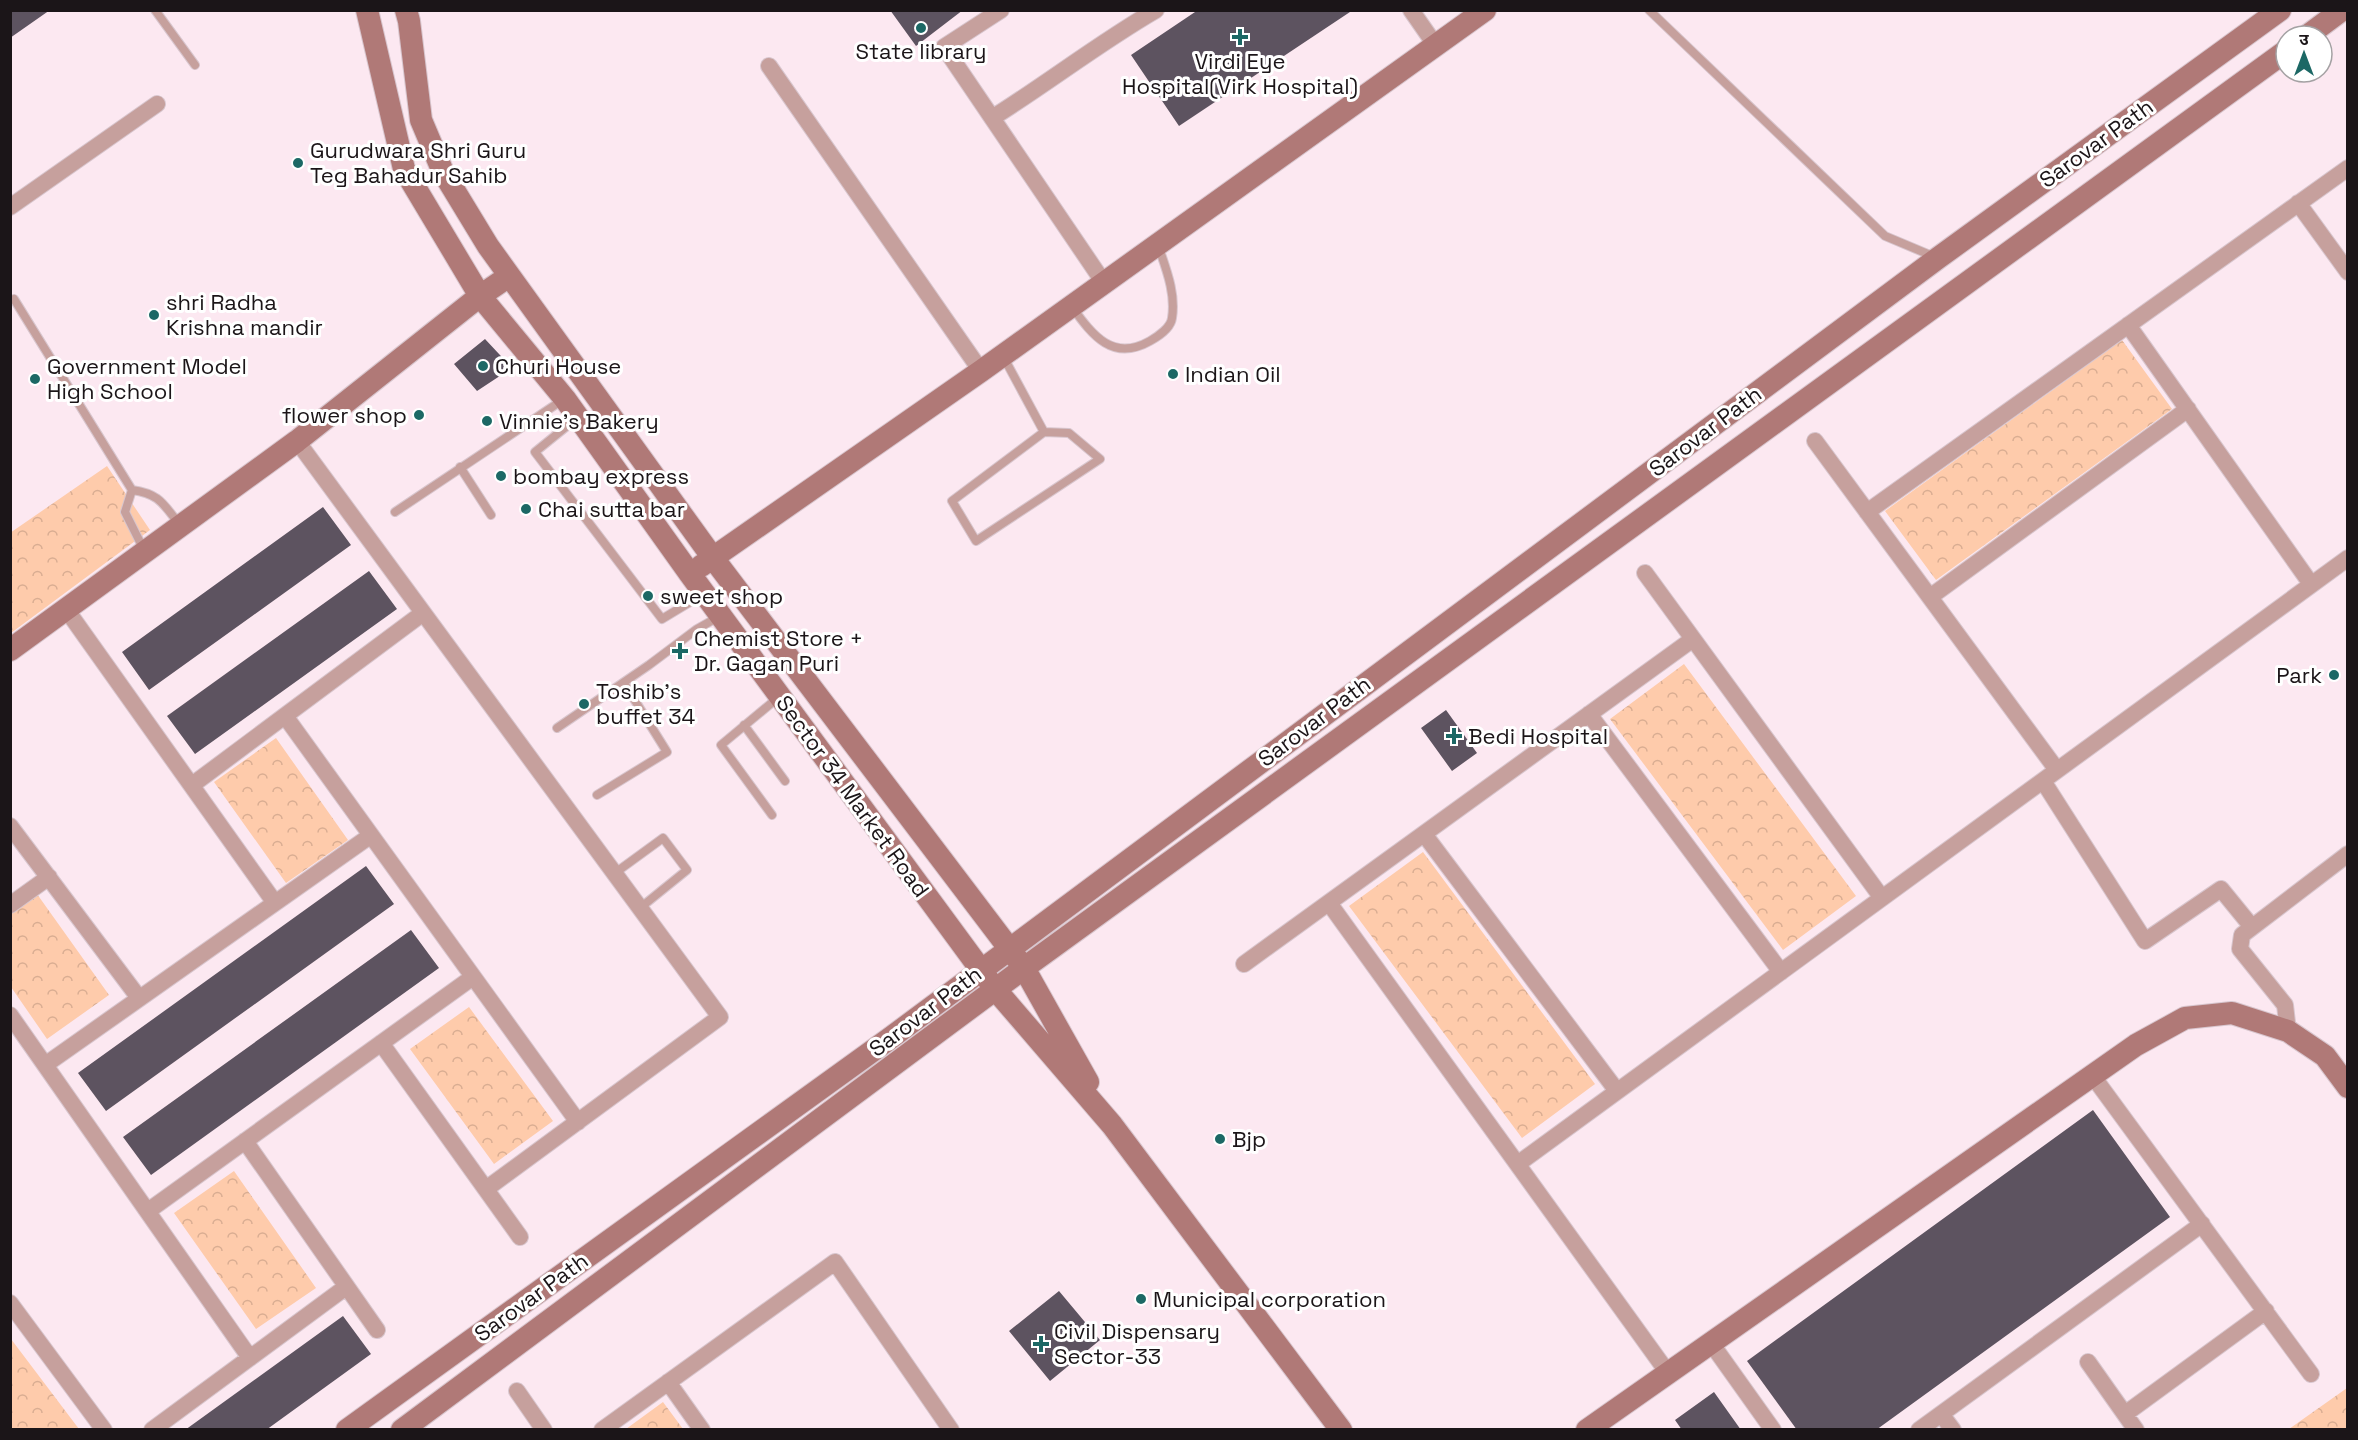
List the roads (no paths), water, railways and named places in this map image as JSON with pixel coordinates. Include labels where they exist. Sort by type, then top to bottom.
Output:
[{"type":"street","name":"Sector 34 Market Road","points":[[367,10],[404,169],[480,296],[572,408],[690,574],[980,970],[1112,1125]]},
{"type":"street","points":[[406,10],[421,120],[443,172],[488,246],[713,558],[922,836],[1009,947],[1024,968],[1112,1125],[1341,1430]]},
{"type":"street","points":[[1001,10],[944,47],[1104,283]]},
{"type":"street","points":[[993,118],[1050,82],[1122,30],[1156,10]]},
{"type":"street","points":[[1411,10],[1436,46]]},
{"type":"street","points":[[690,574],[1003,356],[1485,10]]},
{"type":"street","name":"Sarovar Path","points":[[347,1430],[889,1038],[1938,258],[2280,10]]},
{"type":"street","points":[[2323,24],[2342,10]]},
{"type":"street","name":"Sarovar Path","points":[[402,1430],[995,989],[2274,60]]},
{"type":"street","points":[[769,66],[981,371]]},
{"type":"street","points":[[10,207],[157,104]]},
{"type":"street","points":[[1867,512],[2348,168]]},
{"type":"street","points":[[2298,203],[2348,272]]},
{"type":"street","points":[[10,650],[297,441],[480,296],[509,276]]},
{"type":"street","points":[[2128,325],[2312,584]]},
{"type":"street","points":[[1930,597],[2187,409]]},
{"type":"street","points":[[297,441],[720,1017],[486,1189]]},
{"type":"street","points":[[1815,441],[2057,770]]},
{"type":"street","points":[[1519,1163],[2348,558]]},
{"type":"street","points":[[1645,573],[1882,898]]},
{"type":"street","points":[[66,609],[275,903]]},
{"type":"street","points":[[192,786],[423,613]]},
{"type":"street","points":[[1244,964],[1693,639]]},
{"type":"street","points":[[1589,714],[1781,972]]},
{"type":"street","points":[[285,716],[578,1122]]},
{"type":"street","points":[[2043,781],[2145,941],[2221,889],[2253,927]]},
{"type":"street","points":[[10,826],[139,998]]},
{"type":"street","points":[[1424,834],[1617,1091]]},
{"type":"street","points":[[45,1065],[370,836]]},
{"type":"street","points":[[2288,1031],[2285,1005],[2240,950],[2242,935],[2348,854]]},
{"type":"street","points":[[10,904],[49,877]]},
{"type":"street","points":[[1329,903],[1519,1163],[1668,1373]]},
{"type":"street","points":[[148,1211],[474,977]]},
{"type":"street","points":[[1587,1430],[2136,1045],[2185,1018],[2232,1013],[2288,1031],[2325,1056],[2348,1087]]},
{"type":"street","points":[[10,1015],[250,1358]]},
{"type":"street","points":[[381,1043],[520,1237]]},
{"type":"street","points":[[2092,1076],[2311,1374]]},
{"type":"street","points":[[245,1141],[377,1330]]},
{"type":"street","points":[[1919,1430],[2202,1224]]},
{"type":"street","points":[[602,1430],[836,1262],[951,1430]]},
{"type":"street","points":[[152,1430],[346,1287]]},
{"type":"street","points":[[13,1310],[104,1430]]},
{"type":"street","points":[[2125,1414],[2266,1311]]},
{"type":"street","points":[[1711,1343],[1773,1430]]},
{"type":"street","points":[[2088,1362],[2136,1430]]},
{"type":"street","points":[[668,1382],[702,1430]]},
{"type":"street","points":[[517,1392],[544,1430]]},
{"type":"street","points":[[1941,1414],[1953,1430]]},
{"type":"lane","points":[[155,10],[195,65]]},
{"type":"lane","points":[[1649,10],[1885,236],[1938,258]]},
{"type":"lane","points":[[1071,306],[1089,330],[1103,342],[1121,349],[1136,349],[1158,337],[1172,322],[1174,302],[1158,245]]},
{"type":"lane","points":[[14,299],[132,490],[125,512],[146,552]]},
{"type":"lane","points":[[1003,356],[1044,432]]},
{"type":"lane","points":[[395,512],[460,467],[572,408]]},
{"type":"lane","points":[[572,408],[535,452],[662,619],[705,593]]},
{"type":"lane","points":[[1044,432],[1069,433],[1100,459],[976,541],[952,501],[1044,432]]},
{"type":"lane","points":[[460,467],[491,515]]},
{"type":"lane","points":[[132,490],[157,496],[181,526]]},
{"type":"lane","points":[[557,728],[698,629],[722,615]]},
{"type":"lane","points":[[597,795],[667,752],[624,683]]},
{"type":"lane","points":[[772,815],[721,745],[780,695]]},
{"type":"lane","points":[[744,725],[785,781]]},
{"type":"lane","points":[[615,873],[663,838],[687,870],[640,908]]},
{"type":"place","name":"State library","points":[[921,28]]},
{"type":"place","name":"Virdi Eye Hospital(Virk Hospital)","points":[[1240,37]]},
{"type":"place","name":"Gurudwara Shri Guru Teg Bahadur Sahib","points":[[298,163]]},
{"type":"place","name":"shri Radha Krishna mandir","points":[[154,315]]},
{"type":"place","name":"Churi House","points":[[483,366]]},
{"type":"place","name":"Indian Oil","points":[[1173,374]]},
{"type":"place","name":"Government Model High School","points":[[35,379]]},
{"type":"place","name":"flower shop","points":[[419,415]]},
{"type":"place","name":"Vinnie's Bakery","points":[[487,421]]},
{"type":"place","name":"bombay express","points":[[501,476]]},
{"type":"place","name":"Chai sutta bar","points":[[526,509]]},
{"type":"place","name":"sweet shop","points":[[648,596]]},
{"type":"place","name":"Chemist Store + Dr. Gagan Puri","points":[[680,651]]},
{"type":"place","name":"Park","points":[[2334,675]]},
{"type":"place","name":"Toshib's buffet 34","points":[[584,704]]},
{"type":"place","name":"Bedi Hospital","points":[[1454,736]]},
{"type":"place","name":"Bjp","points":[[1220,1139]]},
{"type":"place","name":"Municipal corporation","points":[[1141,1299]]},
{"type":"place","name":"Civil Dispensary Sector-33","points":[[1041,1344]]}]
